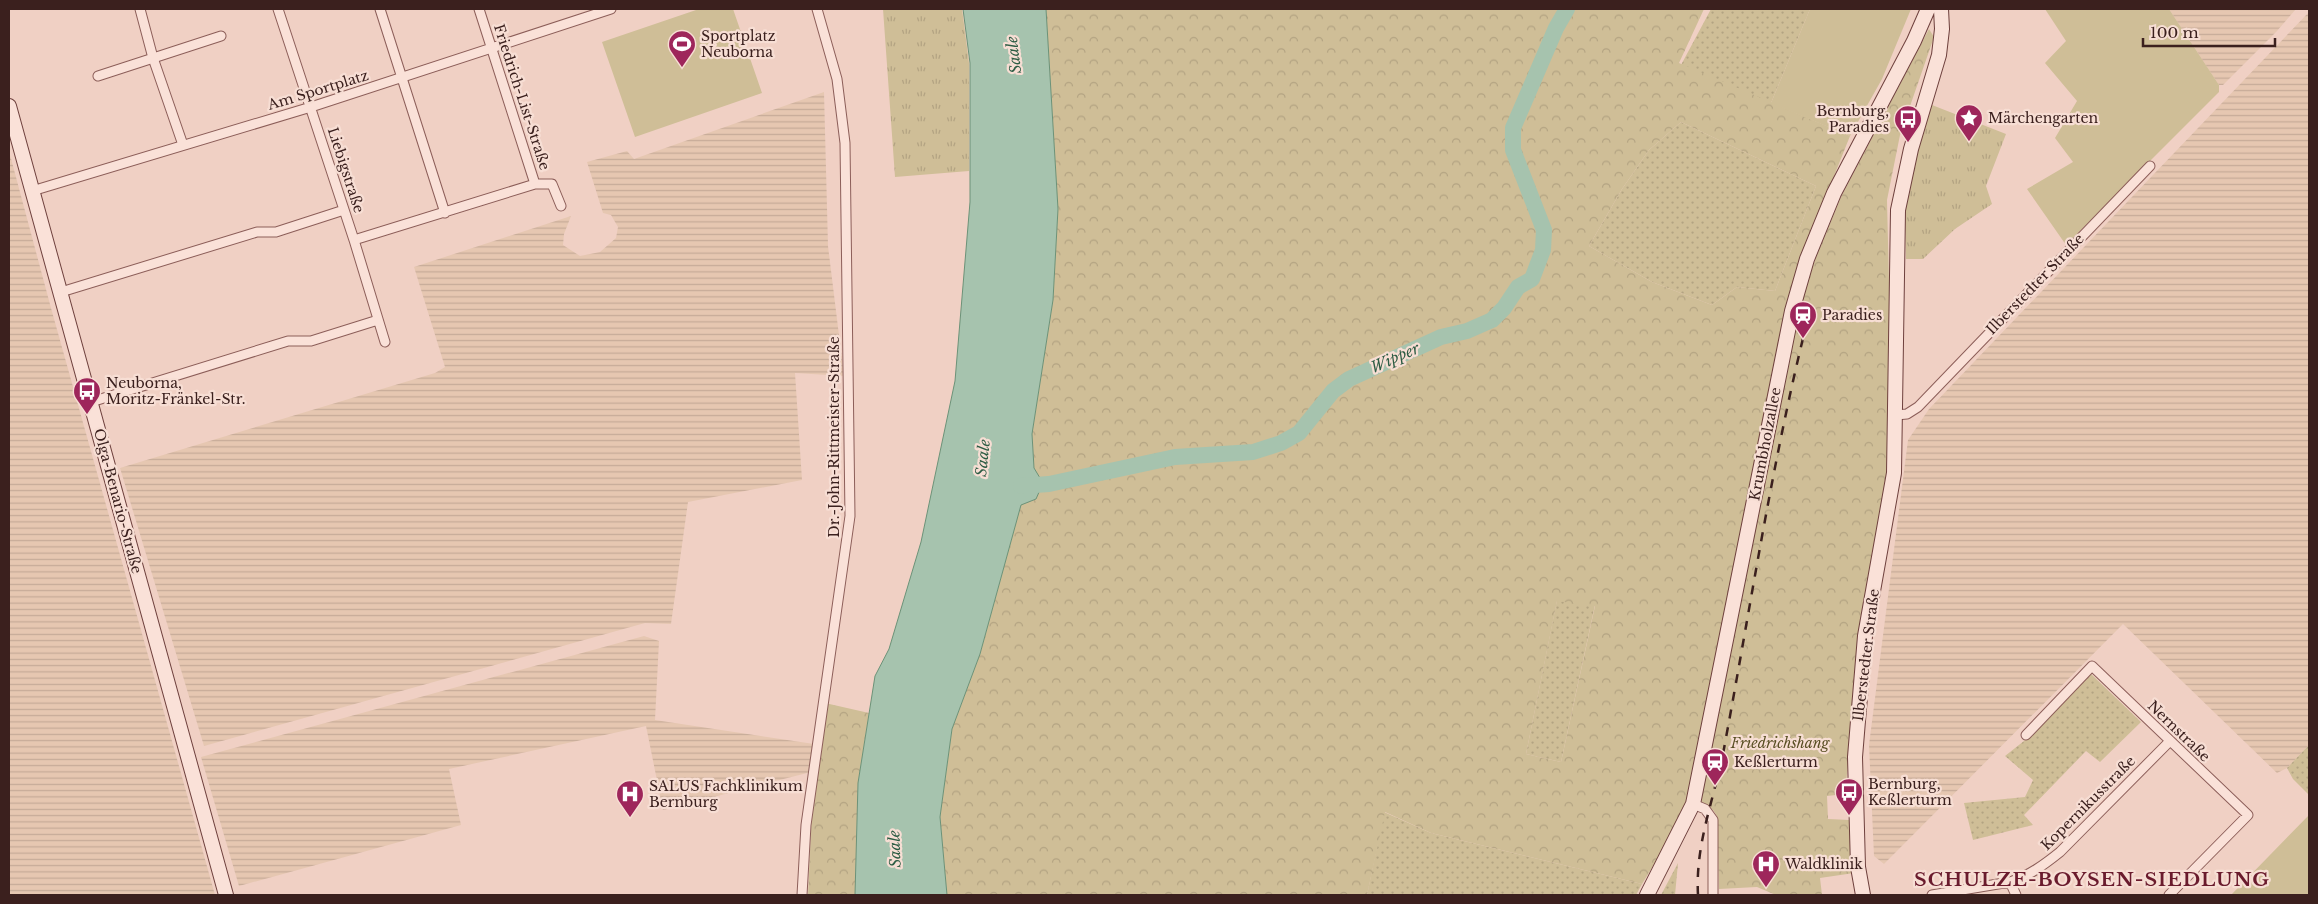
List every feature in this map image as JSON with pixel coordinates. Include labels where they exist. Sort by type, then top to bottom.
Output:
[{"type":"street","points":[[140,9],[153,58],[183,145]]},
{"type":"street","name":"Liebigstraße","points":[[278,9],[354,240],[385,342]]},
{"type":"street","points":[[380,9],[445,213]]},
{"type":"street","name":"Friedrich-List-Straße","points":[[479,9],[535,184],[552,184],[562,206]]},
{"type":"street","name":"Am Sportplatz","points":[[32,191],[311,107],[611,9]]},
{"type":"street","name":"Dr.-John-Rittmeister-Straße","points":[[802,895],[806,826],[850,516],[846,143],[837,79],[817,9]]},
{"type":"street","name":"Krumbholzallee","points":[[1647,895],[1693,804],[1792,311],[1807,259],[1841,178],[1914,41],[1928,9]]},
{"type":"street","name":"Ilberstedter Straße","points":[[1864,895],[1858,867],[1855,816],[1858,724],[1866,636],[1892,492],[1896,415],[1899,194],[1939,54],[1941,9]]},
{"type":"street","points":[[98,76],[221,36]]},
{"type":"street","name":"Olga-Benario-Straße","points":[[9,106],[226,895]]},
{"type":"street","name":"Ilberstedter Straße","points":[[1896,415],[1907,414],[1918,407],[2150,166]]},
{"type":"street","points":[[354,240],[535,184]]},
{"type":"street","points":[[61,292],[257,232],[276,232],[344,210]]},
{"type":"street","points":[[90,402],[288,341],[311,341],[378,320]]},
{"type":"street","name":"Nernstraße","points":[[2026,735],[2092,666],[2248,815],[2169,895]]},
{"type":"street","name":"Kopernikusstraße","points":[[1932,895],[2010,882],[2034,871],[2060,852],[2170,741]]},
{"type":"street","points":[[1693,804],[1705,809],[1713,820],[1713,895]]},
{"type":"street","points":[[2010,882],[2016,895]]},
{"type":"shaded area","points":[[2169,9],[2296,9],[2277,31],[2223,85],[2219,85]]},
{"type":"shaded area","points":[[2309,12],[2309,745],[2287,768],[2277,773],[2123,624],[1884,864],[1874,856],[1869,745],[1908,440],[1929,409]]},
{"type":"shaded area","points":[[824,92],[828,246],[844,376],[795,373],[802,480],[688,502],[671,624],[645,623],[204,746],[120,468],[435,373],[445,367],[414,267],[571,216],[564,234],[563,245],[580,256],[600,252],[616,238],[618,227],[611,215],[603,213],[587,162],[627,151],[634,159]]},
{"type":"shaded area","points":[[9,151],[51,308],[215,895],[9,895]]},
{"type":"shaded area","points":[[644,636],[659,641],[655,720],[814,744],[811,772],[663,810],[646,726],[449,769],[461,825],[239,886],[201,757]]},
{"type":"green space","name":"Sportplatz Neuborna","points":[[699,9],[733,9],[762,93],[635,137],[602,42]]},
{"type":"green space","points":[[883,9],[962,9],[969,63],[969,171],[895,177]]},
{"type":"green space","points":[[1046,9],[1704,9],[1679,63],[1850,136],[1820,211],[1789,301],[1683,817],[1642,884],[1431,833],[1385,812],[1367,895],[947,895],[940,817],[952,729],[980,654],[1021,504],[1036,499],[1032,434],[1053,300],[1058,210]],"holes":[[[1681,122],[1816,186],[1775,291],[1737,287],[1712,305],[1652,282],[1589,246],[1622,189],[1649,150]],[[1557,601],[1595,606],[1561,762],[1526,754]]]},
{"type":"green space","points":[[1711,9],[1810,9],[1771,103],[1681,65]]},
{"type":"green space","points":[[1810,9],[1911,9],[1882,79],[1850,136],[1771,103]]},
{"type":"green space","points":[[2045,9],[2169,9],[2219,85],[2219,92],[2066,245],[2027,189],[2073,162],[2055,138],[2077,101],[2045,63],[2066,41]]},
{"type":"green space","name":"Friedrichshang","points":[[1929,29],[1934,37],[1900,135],[1887,200],[1892,407],[1887,471],[1861,631],[1845,794],[1827,796],[1828,819],[1850,820],[1854,873],[1820,878],[1822,895],[1776,895],[1757,887],[1719,889],[1717,816],[1713,810],[1702,803],[1700,787],[1796,315],[1816,257],[1841,197]]},
{"type":"green space","points":[[1932,105],[2006,134],[1986,186],[1992,204],[1955,229],[1923,259],[1906,259],[1904,188]]},
{"type":"green space","points":[[1681,122],[1816,186],[1775,291],[1737,287],[1712,305],[1652,282],[1589,246],[1622,189],[1649,150]]},
{"type":"green space","points":[[1557,600],[1595,605],[1561,762],[1526,754]]},
{"type":"green space","points":[[2091,674],[2141,722],[2100,762],[2086,751],[2024,815],[2033,825],[1973,840],[1964,803],[2025,797],[2033,780],[2005,756],[2029,737]]},
{"type":"green space","points":[[825,703],[869,713],[858,783],[855,895],[808,895],[813,785]]},
{"type":"green space","points":[[2309,745],[2309,795],[2293,779],[2287,768]]},
{"type":"green space","points":[[1384,812],[1431,833],[1642,884],[1636,895],[1367,895]]},
{"type":"green space","points":[[2309,815],[2309,895],[2231,895]]},
{"type":"green space","points":[[1678,863],[1675,895],[1661,895]]},
{"type":"water","name":"Saale","points":[[963,9],[1046,9],[1058,209],[1053,300],[1032,434],[1034,468],[1043,483],[1036,499],[1021,505],[980,654],[952,729],[940,817],[947,895],[855,895],[858,783],[875,676],[889,649],[921,542],[955,381],[970,202],[970,63]]},
{"type":"waterway","name":"Wipper","points":[[1021,486],[1049,484],[1175,457],[1253,452],[1281,443],[1299,433],[1333,391],[1349,379],[1441,337],[1467,331],[1492,320],[1504,308],[1518,287],[1532,279],[1543,250],[1544,230],[1513,150],[1513,128],[1556,28],[1567,9]]},
{"type":"railway","points":[[1698,895],[1698,875],[1703,837],[1721,762],[1772,481],[1806,326]]},
{"type":"place","name":"Sportplatz Neuborna","points":[[682,68]]},
{"type":"place","name":"Märchengarten","points":[[1969,142]]},
{"type":"place","name":"Bernburg, Paradies","points":[[1908,143]]},
{"type":"place","name":"Paradies","points":[[1803,339]]},
{"type":"place","name":"Neuborna, Moritz-Fränkel-Str.","points":[[87,415]]},
{"type":"place","name":"Keßlerturm","points":[[1715,786]]},
{"type":"place","name":"Bernburg, Keßlerturm","points":[[1849,816]]},
{"type":"place","name":"SALUS Fachklinikum Bernburg","points":[[630,818]]},
{"type":"place","name":"Waldklinik","points":[[1766,888]]},
{"type":"district","name":"SCHULZE-BOYSEN-SIEDLUNG","points":[[2092,879]]}]
